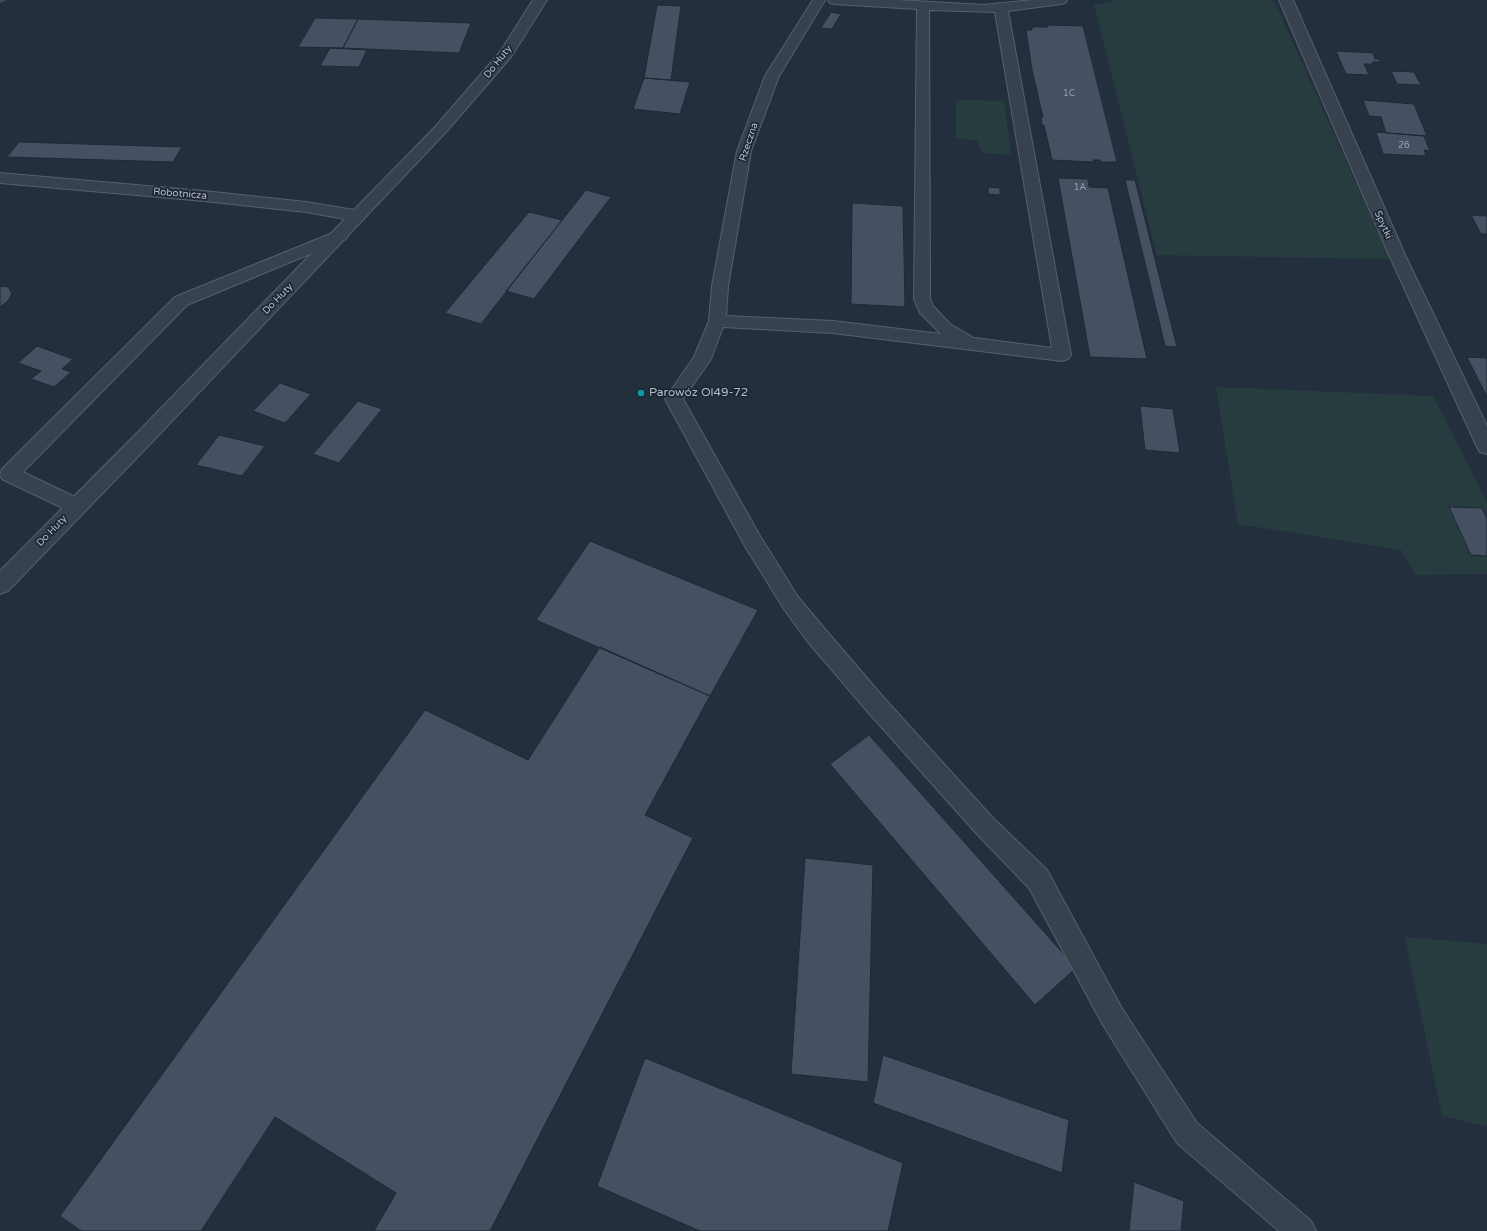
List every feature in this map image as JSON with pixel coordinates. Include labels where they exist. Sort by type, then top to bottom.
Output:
[{"type":"street","name":"Do Huty","points":[[0,585],[359,216],[441,129],[506,54],[540,0]]},
{"type":"street","name":"Spytki","points":[[1286,0],[1398,258],[1487,447]]},
{"type":"street","name":"Robotnicza","points":[[0,178],[212,197],[306,207],[359,216]]},
{"type":"lane","name":"Rzeczna","points":[[819,0],[772,76],[744,151],[720,286],[717,321],[702,359],[674,399],[753,542],[791,603],[816,635],[886,716],[984,825],[1038,879],[1112,1016],[1187,1133],[1302,1231]]},
{"type":"lane","points":[[834,0],[886,2],[922,6],[1001,8],[1061,0]]},
{"type":"lane","points":[[922,6],[922,299],[926,309],[944,328],[971,344]]},
{"type":"lane","points":[[717,321],[833,327],[1062,355],[1001,8]]},
{"type":"lane","points":[[76,506],[8,474],[181,301],[340,235]]},
{"type":"green space","points":[[1117,0],[1274,0],[1390,259],[1157,255],[1094,5]]},
{"type":"green space","points":[[956,100],[1004,101],[1011,155],[982,153],[978,141],[956,138]]},
{"type":"green space","points":[[1216,387],[1433,396],[1487,503],[1487,574],[1416,575],[1401,550],[1238,524]]},
{"type":"green space","points":[[1405,937],[1487,944],[1487,1127],[1442,1116]]},
{"type":"building","points":[[657,5],[681,6],[671,80],[644,78]]},
{"type":"building","points":[[831,12],[841,14],[832,29],[821,28]]},
{"type":"building","points":[[315,18],[358,19],[343,48],[298,47]]},
{"type":"building","points":[[358,19],[471,23],[459,53],[343,48]]},
{"type":"building","points":[[1047,25],[1083,26],[1117,162],[1100,162],[1100,160],[1093,160],[1094,162],[1052,160],[1044,125],[1042,125],[1041,118],[1043,117],[1032,70],[1026,30],[1032,30],[1032,27],[1048,27]]},
{"type":"building","points":[[330,48],[367,50],[359,67],[320,66]]},
{"type":"building","points":[[1336,51],[1373,53],[1375,59],[1379,59],[1380,62],[1372,62],[1374,64],[1364,64],[1369,75],[1346,74]]},
{"type":"building","points":[[1391,71],[1414,72],[1421,85],[1397,84]]},
{"type":"building","points":[[644,78],[690,82],[680,114],[633,109]]},
{"type":"building","points":[[1363,100],[1414,104],[1427,136],[1386,133],[1381,117],[1369,116]]},
{"type":"building","points":[[1376,132],[1424,136],[1430,151],[1424,150],[1426,156],[1383,154]]},
{"type":"building","points":[[19,142],[182,147],[173,162],[7,157]]},
{"type":"building","points":[[1058,178],[1088,179],[1089,187],[1108,188],[1147,359],[1090,357]]},
{"type":"building","points":[[1125,180],[1135,180],[1177,347],[1165,346]]},
{"type":"building","points":[[988,187],[1000,188],[1000,195],[988,194]]},
{"type":"building","points":[[586,190],[611,197],[534,299],[506,291]]},
{"type":"building","points":[[852,203],[903,206],[905,307],[851,304]]},
{"type":"building","points":[[529,212],[562,220],[481,324],[445,313]]},
{"type":"building","points":[[1471,215],[1487,216],[1487,234],[1481,234]]},
{"type":"building","points":[[0,286],[8,287],[12,293],[8,301],[0,307]]},
{"type":"building","points":[[37,346],[73,359],[62,369],[71,372],[54,387],[31,379],[41,371],[18,363]]},
{"type":"building","points":[[1467,357],[1487,358],[1487,397]]},
{"type":"building","points":[[280,383],[311,394],[285,423],[253,411]]},
{"type":"building","points":[[358,401],[382,409],[339,463],[313,454]]},
{"type":"building","points":[[1140,406],[1173,409],[1180,453],[1145,450]]},
{"type":"building","points":[[219,435],[265,446],[242,476],[196,465]]},
{"type":"building","points":[[1449,507],[1482,508],[1487,519],[1487,556],[1471,555]]},
{"type":"building","points":[[590,541],[758,610],[710,696],[536,620]]},
{"type":"building","points":[[600,647],[710,696],[645,815],[693,838],[490,1231],[374,1231],[396,1193],[275,1117],[201,1231],[81,1231],[60,1216],[425,710],[528,760]]},
{"type":"building","points":[[869,735],[1076,968],[1035,1005],[830,764]]},
{"type":"building","points":[[805,858],[873,865],[868,1082],[791,1074]]},
{"type":"building","points":[[883,1055],[1069,1120],[1062,1173],[873,1103]]},
{"type":"building","points":[[645,1058],[903,1163],[888,1231],[700,1231],[597,1186]]},
{"type":"building","points":[[1134,1182],[1184,1201],[1181,1231],[1129,1231]]},
{"type":"waterway","points":[[0,1],[4,0]]},
{"type":"place","name":"Parowóz Ol49-72","points":[[641,393]]}]
